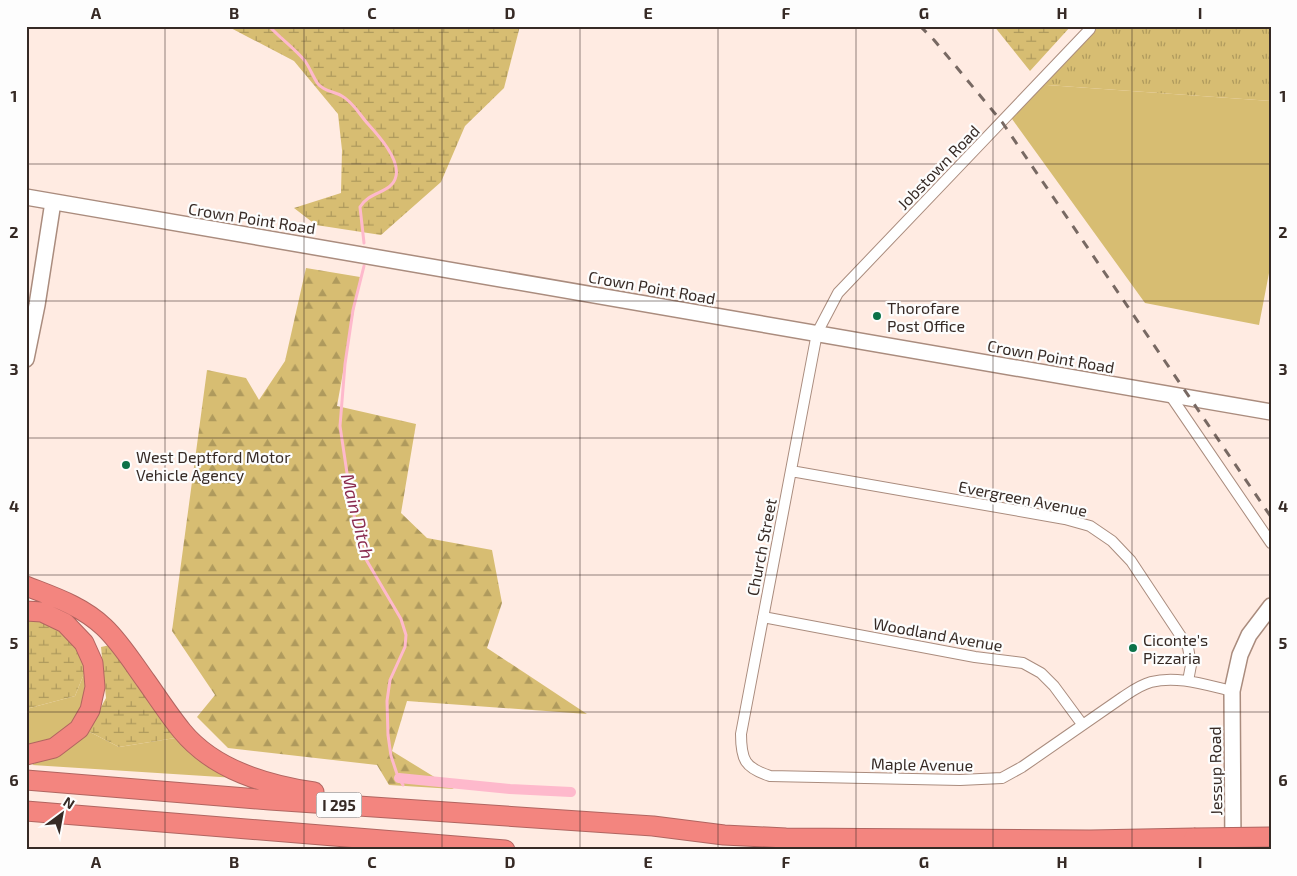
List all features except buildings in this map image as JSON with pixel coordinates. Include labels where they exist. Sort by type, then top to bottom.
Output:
[{"type":"highway","points":[[26,586],[70,603],[103,626],[119,643],[188,737],[199,748],[239,773],[262,782],[331,795],[586,812],[653,826]]},
{"type":"highway","points":[[26,611],[42,612],[65,622],[84,643],[93,663],[95,687],[90,710],[79,729],[54,748],[26,755]]},
{"type":"highway","name":"I 295","points":[[26,780],[280,801],[653,826],[724,835],[796,838],[1090,840],[1271,837]]},
{"type":"highway","name":"I 295","points":[[26,811],[505,850]]},
{"type":"highway","points":[[26,823],[357,850]]},
{"type":"highway","points":[[394,850],[423,844]]},
{"type":"main road","name":"Crown Point Road","points":[[26,197],[1271,412]]},
{"type":"main road","points":[[26,359],[37,305],[53,202]]},
{"type":"main road","name":"Jessup Road","points":[[1233,850],[1232,691],[1240,655],[1249,635],[1271,606]]},
{"type":"street","name":"Jobstown Road","points":[[817,333],[838,293],[1090,29]]},
{"type":"street","name":"Church Street","points":[[748,766],[741,751],[741,734],[817,333]]},
{"type":"street","points":[[1170,395],[1271,543]]},
{"type":"street","name":"Evergreen Avenue","points":[[791,471],[1064,519],[1090,526],[1112,542],[1130,562],[1188,647],[1191,665],[1188,681]]},
{"type":"street","name":"Woodland Avenue","points":[[764,617],[974,657],[1023,663],[1041,673],[1054,686],[1082,724]]},
{"type":"street","name":"Maple Avenue","points":[[748,766],[770,776],[960,780],[1002,778],[1022,767],[1138,687],[1161,680],[1188,681],[1232,691]]},
{"type":"green space","points":[[227,26],[520,26],[504,88],[465,126],[441,182],[381,235],[316,225],[294,208],[341,193],[342,150],[338,114],[294,61]]},
{"type":"green space","points":[[994,26],[1071,26],[1030,71]]},
{"type":"green space","points":[[1087,26],[1271,26],[1271,101],[1033,84]]},
{"type":"green space","points":[[1033,84],[1271,101],[1271,273],[1269,273],[1259,325],[1145,303],[1007,112]]},
{"type":"green space","points":[[306,268],[360,277],[337,406],[416,424],[401,513],[427,538],[492,550],[502,603],[487,648],[587,714],[407,701],[392,751],[454,789],[389,785],[377,765],[228,748],[197,717],[215,695],[172,631],[207,370],[246,378],[259,400],[285,361]]},
{"type":"green space","points":[[26,619],[49,620],[71,638],[88,664],[75,696],[26,709]]},
{"type":"green space","points":[[110,645],[175,738],[119,747],[88,731],[106,698],[101,647]]},
{"type":"green space","points":[[88,664],[91,693],[73,724],[52,740],[26,749],[26,709],[75,696]]},
{"type":"green space","points":[[88,731],[119,747],[175,738],[236,778],[32,765]]},
{"type":"waterway","name":"Main Ditch","points":[[269,26],[305,61],[321,87],[342,96],[353,105],[392,155],[396,169],[394,182],[369,198],[360,207],[364,243]]},
{"type":"waterway","name":"Main Ditch","points":[[364,266],[353,310],[345,364],[340,426],[352,507],[364,556],[401,619],[406,635],[405,647],[390,680],[387,701],[391,756],[398,777],[403,785]]},
{"type":"waterway","points":[[399,778],[510,789],[571,792]]},
{"type":"railway","points":[[920,26],[934,40],[1002,122],[1271,517]]},
{"type":"place","name":"Thorofare Post Office","points":[[877,316]]},
{"type":"place","name":"West Deptford Motor Vehicle Agency","points":[[126,465]]},
{"type":"place","name":"Ciconte's Pizzaria","points":[[1133,648]]}]
